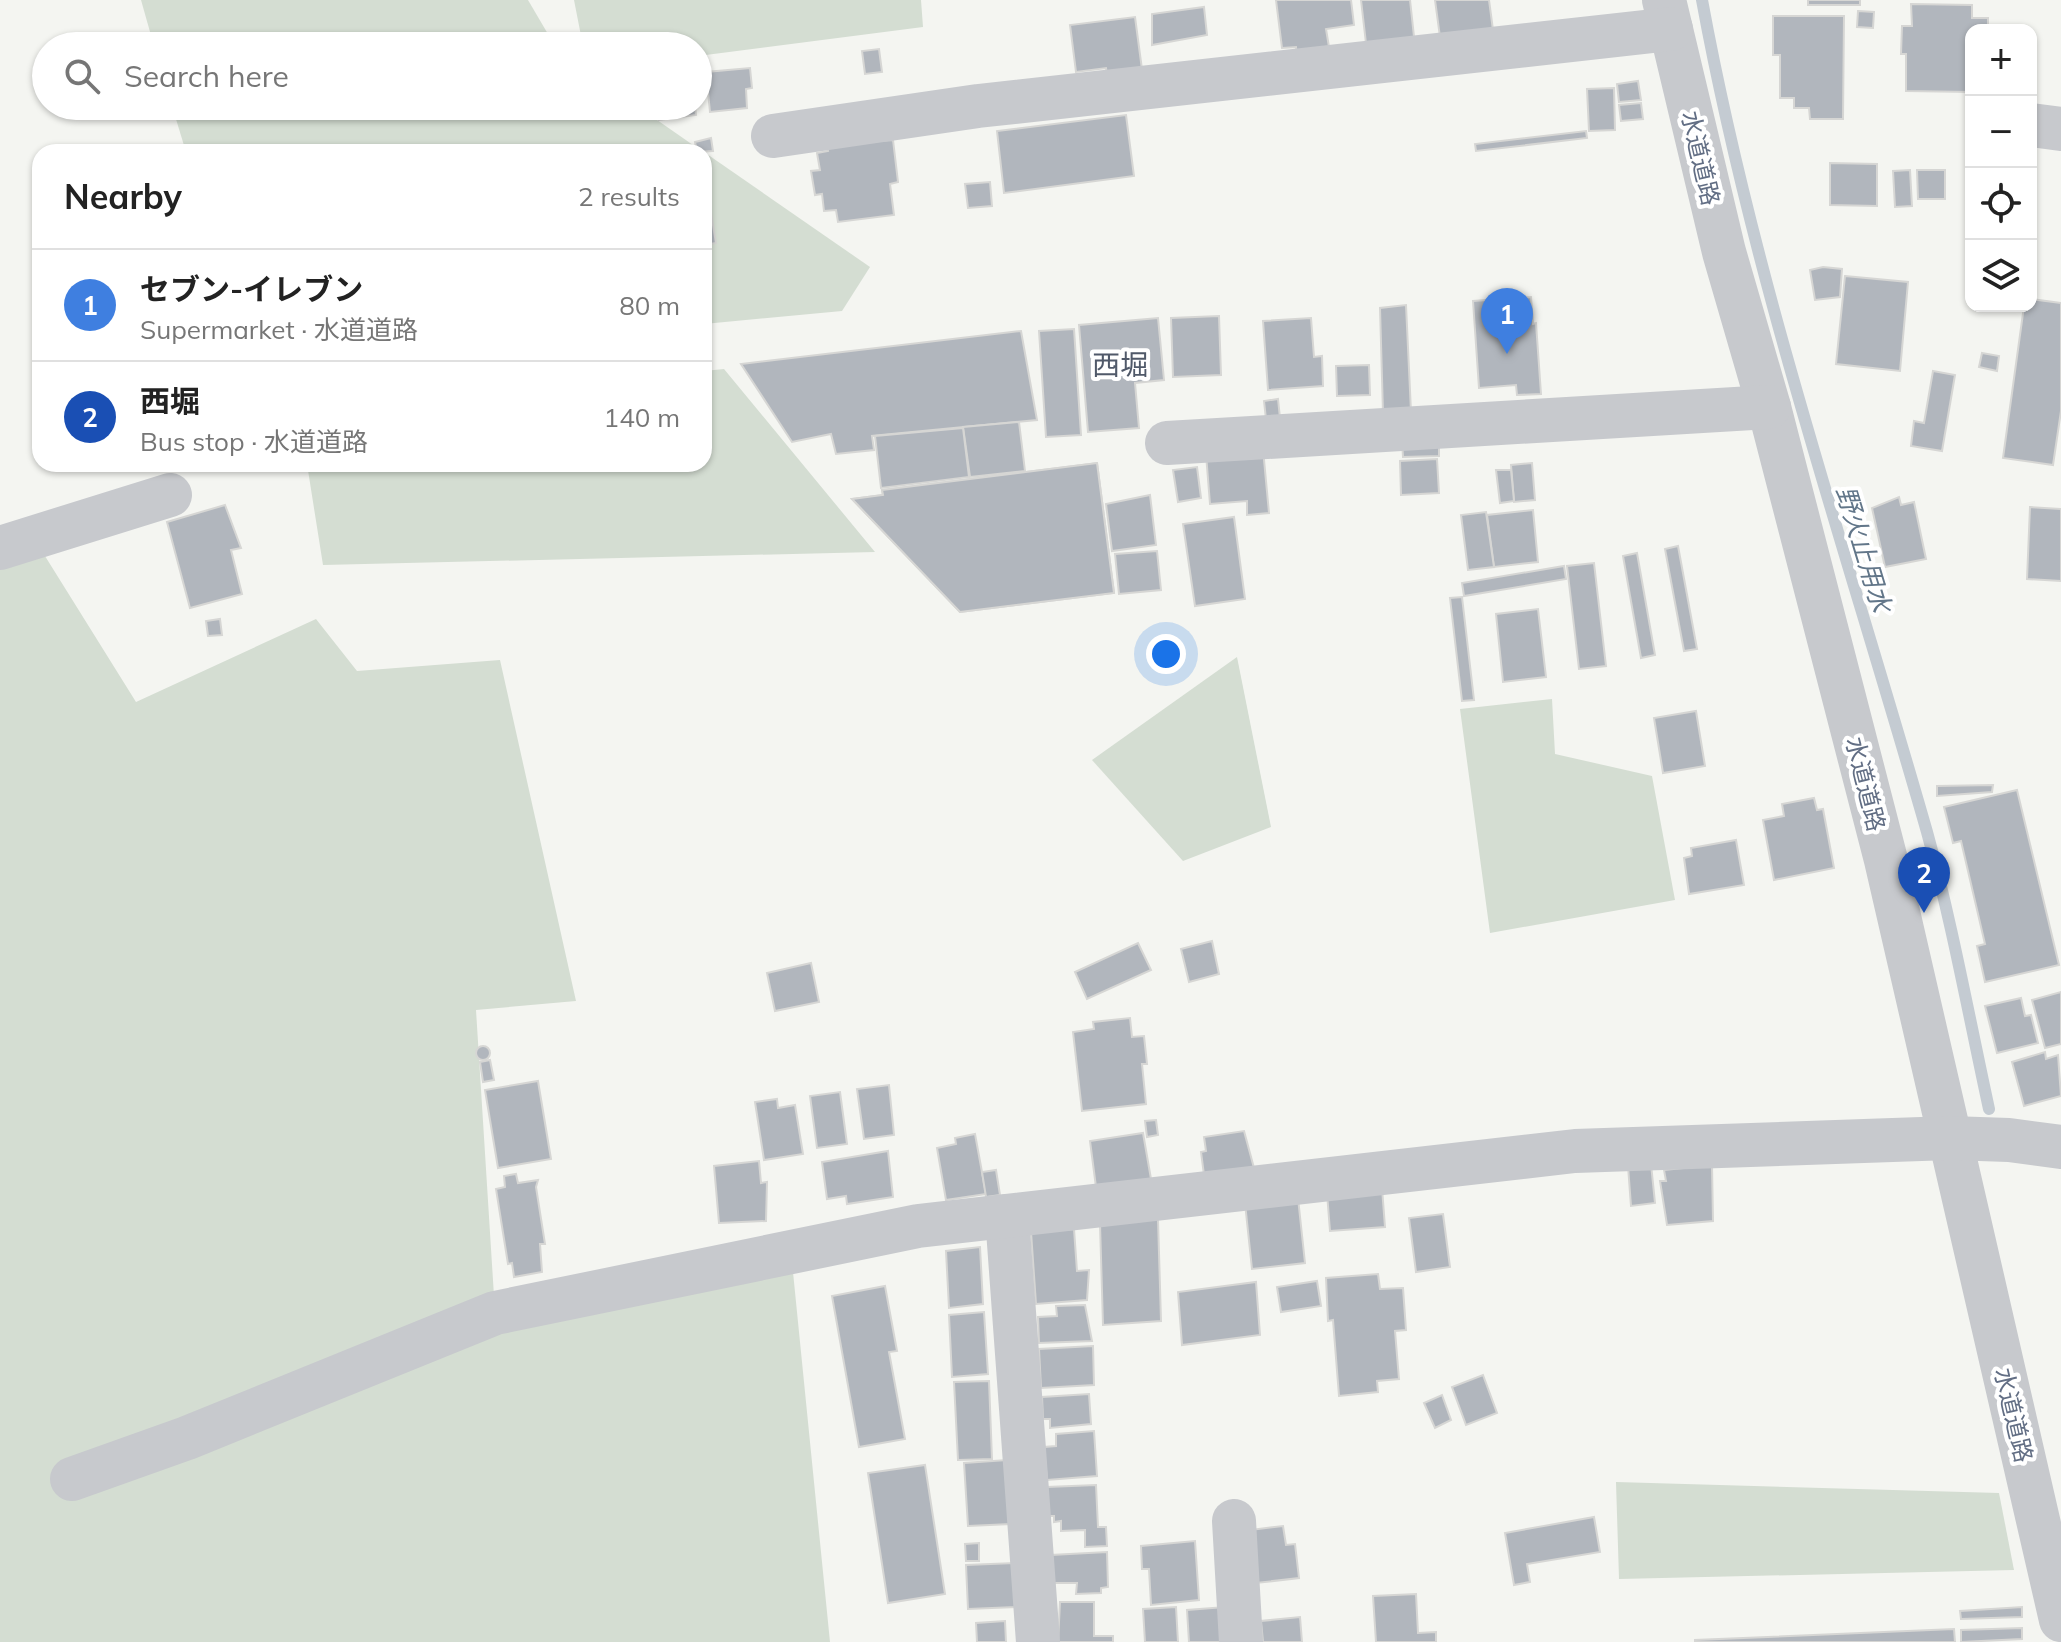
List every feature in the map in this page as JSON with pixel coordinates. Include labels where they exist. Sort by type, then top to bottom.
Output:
[{"type":"street","points":[[773,136],[1667,15]]},
{"type":"street","name":"水道道路","points":[[1667,15],[1724,252],[1769,407],[1886,860],[2061,1620]]},
{"type":"street","points":[[2037,126],[2061,129]]},
{"type":"street","points":[[1167,443],[1769,407]]},
{"type":"street","points":[[0,548],[170,495]]},
{"type":"street","points":[[72,1479],[187,1438],[495,1313],[918,1226],[1575,1151],[1950,1138],[2009,1140],[2061,1147]]},
{"type":"street","points":[[1007,1216],[1038,1642]]},
{"type":"street","points":[[1234,1521],[1241,1642]]},
{"type":"shaded area","points":[[141,0],[528,0],[547,32],[150,32]]},
{"type":"shaded area","points":[[574,0],[921,0],[923,27],[712,54],[712,32],[580,32]]},
{"type":"shaded area","points":[[176,120],[657,120],[692,144],[184,144]]},
{"type":"shaded area","points":[[712,158],[870,267],[842,311],[712,323]]},
{"type":"shaded area","points":[[724,369],[875,552],[323,565],[308,472],[712,472],[712,370]]},
{"type":"shaded area","points":[[30,532],[136,702],[316,619],[357,671],[500,660],[576,1001],[476,1010],[495,1312],[791,1252],[830,1642],[0,1642],[0,544]]},
{"type":"shaded area","points":[[1237,657],[1271,827],[1183,861],[1092,760]]},
{"type":"shaded area","points":[[1552,699],[1555,754],[1652,776],[1675,900],[1490,933],[1460,709]]},
{"type":"shaded area","points":[[1616,1482],[1999,1493],[2014,1570],[1619,1579]]},
{"type":"building","points":[[1276,0],[1351,0],[1354,25],[1326,29],[1330,53],[1297,57],[1296,47],[1282,48]]},
{"type":"building","points":[[1361,0],[1410,0],[1415,46],[1367,52]]},
{"type":"building","points":[[1435,0],[1489,0],[1493,30],[1440,37]]},
{"type":"building","points":[[1808,0],[1860,0],[1860,5],[1808,5]]},
{"type":"building","points":[[1911,4],[1972,5],[1972,18],[1988,18],[1988,24],[1965,24],[1965,92],[1906,91],[1906,54],[1901,54],[1902,26],[1912,26]]},
{"type":"building","points":[[1204,7],[1207,35],[1152,45],[1152,14]]},
{"type":"building","points":[[1858,11],[1874,12],[1873,28],[1857,27]]},
{"type":"building","points":[[1773,16],[1844,16],[1843,119],[1810,119],[1809,108],[1794,108],[1794,98],[1780,98],[1780,55],[1773,55]]},
{"type":"building","points":[[1135,17],[1143,77],[1108,82],[1106,68],[1076,72],[1070,25]]},
{"type":"building","points":[[879,49],[882,72],[865,74],[862,51]]},
{"type":"building","points":[[750,68],[752,88],[746,89],[747,108],[712,112],[712,71]]},
{"type":"building","points":[[1638,81],[1641,100],[1619,102],[1617,84]]},
{"type":"building","points":[[1614,88],[1615,130],[1589,131],[1587,89]]},
{"type":"building","points":[[1641,103],[1643,119],[1621,121],[1619,105]]},
{"type":"building","points":[[1126,115],[1134,176],[1004,193],[997,131]]},
{"type":"building","points":[[1586,131],[1587,138],[1476,151],[1475,144]]},
{"type":"building","points":[[711,138],[712,144],[695,144]]},
{"type":"building","points":[[893,140],[898,182],[890,184],[894,215],[838,222],[836,210],[824,211],[822,194],[815,195],[811,171],[820,170],[817,153],[828,151],[827,144]]},
{"type":"building","points":[[1830,163],[1877,164],[1877,206],[1830,205]]},
{"type":"building","points":[[1910,170],[1912,206],[1895,207],[1893,171]]},
{"type":"building","points":[[1917,170],[1945,170],[1945,199],[1918,199]]},
{"type":"building","points":[[990,182],[992,206],[968,208],[965,184]]},
{"type":"building","points":[[712,219],[716,243],[712,244]]},
{"type":"building","points":[[1823,267],[1842,269],[1840,297],[1815,300],[1810,270]]},
{"type":"building","points":[[1845,276],[1908,282],[1900,371],[1836,364]]},
{"type":"building","points":[[1531,297],[1541,394],[1517,395],[1516,385],[1479,388],[1473,301]]},
{"type":"building","points":[[2037,300],[2061,303],[2061,411],[2053,465],[2003,458],[2023,312],[2037,312]]},
{"type":"building","points":[[1406,305],[1411,412],[1383,413],[1380,308]]},
{"type":"building","points":[[1219,316],[1221,375],[1173,377],[1171,318]]},
{"type":"building","points":[[1158,318],[1164,380],[1135,383],[1139,428],[1088,432],[1079,325]]},
{"type":"building","points":[[1311,318],[1314,357],[1322,356],[1323,386],[1268,390],[1263,321]]},
{"type":"building","points":[[1074,329],[1081,435],[1046,437],[1039,331]]},
{"type":"building","points":[[1021,331],[1037,420],[872,436],[874,450],[836,454],[831,434],[792,442],[741,364]]},
{"type":"building","points":[[1982,353],[1999,356],[1997,371],[1979,367]]},
{"type":"building","points":[[1369,365],[1370,395],[1337,396],[1336,366]]},
{"type":"building","points":[[1933,371],[1955,375],[1942,451],[1911,446],[1914,421],[1924,423]]},
{"type":"building","points":[[1278,399],[1280,418],[1266,419],[1264,401]]},
{"type":"building","points":[[1019,422],[1025,471],[970,477],[963,427]]},
{"type":"building","points":[[963,428],[969,477],[881,488],[875,436]]},
{"type":"building","points":[[1439,439],[1439,456],[1403,457],[1402,441]]},
{"type":"building","points":[[1263,449],[1269,513],[1247,515],[1247,501],[1210,504],[1206,454]]},
{"type":"building","points":[[1437,459],[1439,493],[1401,495],[1400,461]]},
{"type":"building","points":[[1097,463],[1114,593],[960,612],[852,499],[883,495],[882,490]]},
{"type":"building","points":[[1097,463],[1114,593],[960,612],[852,499],[883,495],[882,490]]},
{"type":"building","points":[[1532,463],[1535,500],[1514,502],[1511,465]]},
{"type":"building","points":[[1197,467],[1201,498],[1178,502],[1173,470]]},
{"type":"building","points":[[1496,470],[1511,470],[1514,501],[1500,503]]},
{"type":"building","points":[[1150,495],[1156,545],[1112,551],[1106,504]]},
{"type":"building","points":[[1899,497],[1901,505],[1914,502],[1926,559],[1885,567],[1872,508]]},
{"type":"building","points":[[225,505],[241,548],[231,550],[242,594],[190,608],[167,522]]},
{"type":"building","points":[[2030,507],[2061,509],[2061,581],[2027,579]]},
{"type":"building","points":[[1533,510],[1538,562],[1494,567],[1487,515]]},
{"type":"building","points":[[1486,512],[1494,567],[1468,570],[1461,515]]},
{"type":"building","points":[[1234,517],[1245,599],[1195,606],[1183,524]]},
{"type":"building","points":[[1678,546],[1697,649],[1684,651],[1665,549]]},
{"type":"building","points":[[1157,551],[1161,590],[1119,594],[1115,554]]},
{"type":"building","points":[[1637,553],[1655,655],[1641,658],[1623,556]]},
{"type":"building","points":[[1594,563],[1606,666],[1579,669],[1567,566]]},
{"type":"building","points":[[1564,566],[1566,579],[1464,596],[1462,583]]},
{"type":"building","points":[[1462,597],[1474,700],[1462,701],[1450,598]]},
{"type":"building","points":[[1538,609],[1546,677],[1503,682],[1496,614]]},
{"type":"building","points":[[220,619],[222,635],[208,636],[206,621]]},
{"type":"building","points":[[1696,711],[1705,766],[1663,773],[1654,718]]},
{"type":"building","points":[[1993,785],[1992,792],[1937,796],[1937,786]]},
{"type":"building","points":[[2017,790],[2059,965],[1985,982],[1977,946],[1985,944],[1961,841],[1953,843],[1944,807]]},
{"type":"building","points":[[1814,798],[1817,810],[1823,809],[1834,868],[1774,880],[1763,820],[1784,816],[1782,804]]},
{"type":"building","points":[[1736,840],[1744,885],[1689,894],[1684,858],[1692,856],[1691,848]]},
{"type":"building","points":[[1212,941],[1219,974],[1189,982],[1181,949]]},
{"type":"building","points":[[1138,943],[1151,970],[1087,999],[1075,972]]},
{"type":"building","points":[[811,963],[819,1002],[775,1011],[767,973]]},
{"type":"building","points":[[2061,992],[2061,1044],[2045,1048],[2032,1000]]},
{"type":"building","points":[[2021,998],[2025,1016],[2031,1015],[2038,1043],[1997,1053],[1985,1006]]},
{"type":"building","points":[[1130,1018],[1132,1037],[1144,1036],[1147,1064],[1142,1064],[1146,1104],[1082,1111],[1073,1032],[1094,1029],[1093,1022]]},
{"type":"building","points":[[483,1046],[490,1053],[483,1060],[476,1053]]},
{"type":"building","points":[[2045,1052],[2046,1059],[2058,1055],[2061,1096],[2024,1106],[2012,1062]]},
{"type":"building","points":[[490,1060],[494,1080],[483,1082],[480,1062]]},
{"type":"building","points":[[538,1081],[551,1159],[498,1168],[485,1090]]},
{"type":"building","points":[[889,1085],[894,1135],[864,1139],[857,1089]]},
{"type":"building","points":[[840,1092],[847,1144],[817,1148],[810,1096]]},
{"type":"building","points":[[777,1099],[778,1108],[795,1105],[803,1154],[764,1160],[755,1102]]},
{"type":"building","points":[[1156,1120],[1158,1135],[1147,1137],[1145,1121]]},
{"type":"building","points":[[1244,1131],[1254,1168],[1204,1175],[1201,1152],[1206,1151],[1204,1137]]},
{"type":"building","points":[[1143,1133],[1151,1179],[1096,1187],[1090,1141]]},
{"type":"building","points":[[975,1134],[986,1194],[946,1200],[937,1148],[956,1144],[955,1138]]},
{"type":"building","points":[[888,1151],[893,1197],[847,1204],[846,1196],[827,1199],[822,1162]]},
{"type":"building","points":[[759,1161],[761,1183],[767,1182],[766,1221],[719,1223],[714,1166]]},
{"type":"building","points":[[1651,1164],[1655,1203],[1631,1206],[1628,1166]]},
{"type":"building","points":[[1712,1165],[1713,1221],[1667,1225],[1660,1181],[1666,1181],[1664,1170]]},
{"type":"building","points":[[996,1170],[1000,1195],[986,1197],[982,1172]]},
{"type":"building","points":[[516,1174],[518,1183],[538,1180],[536,1187],[545,1244],[540,1244],[542,1272],[514,1277],[512,1263],[508,1264],[496,1189],[505,1187],[504,1176]]},
{"type":"building","points":[[1382,1188],[1385,1227],[1330,1231],[1327,1193]]},
{"type":"building","points":[[1298,1198],[1305,1263],[1252,1269],[1245,1203]]},
{"type":"building","points":[[1443,1214],[1450,1267],[1416,1272],[1409,1218]]},
{"type":"building","points":[[1158,1219],[1161,1321],[1103,1325],[1100,1224]]},
{"type":"building","points":[[1074,1229],[1077,1271],[1089,1270],[1087,1300],[1036,1304],[1031,1232]]},
{"type":"building","points":[[980,1247],[983,1304],[949,1308],[946,1251]]},
{"type":"building","points":[[1378,1274],[1380,1289],[1403,1288],[1406,1330],[1395,1331],[1399,1379],[1377,1381],[1378,1392],[1339,1396],[1333,1320],[1328,1321],[1326,1278]]},
{"type":"building","points":[[1317,1281],[1321,1306],[1281,1312],[1277,1287]]},
{"type":"building","points":[[1256,1282],[1260,1335],[1182,1345],[1178,1292]]},
{"type":"building","points":[[885,1286],[897,1351],[889,1352],[905,1439],[859,1447],[832,1296]]},
{"type":"building","points":[[1085,1305],[1092,1341],[1039,1343],[1038,1317],[1057,1316],[1056,1306]]},
{"type":"building","points":[[984,1312],[988,1374],[952,1377],[949,1315]]},
{"type":"building","points":[[1093,1346],[1094,1385],[1041,1388],[1039,1349]]},
{"type":"building","points":[[1483,1375],[1497,1413],[1466,1425],[1452,1387]]},
{"type":"building","points":[[989,1381],[992,1459],[958,1460],[954,1382]]},
{"type":"building","points":[[1089,1394],[1091,1424],[1050,1428],[1050,1419],[1043,1419],[1042,1397]]},
{"type":"building","points":[[1442,1395],[1451,1420],[1435,1428],[1424,1403]]},
{"type":"building","points":[[1094,1431],[1097,1476],[1047,1480],[1044,1447],[1056,1446],[1056,1434]]},
{"type":"building","points":[[1007,1460],[1011,1524],[968,1526],[964,1463]]},
{"type":"building","points":[[925,1465],[945,1594],[888,1603],[868,1473]]},
{"type":"building","points":[[1096,1485],[1098,1527],[1106,1527],[1107,1546],[1085,1547],[1085,1530],[1061,1531],[1061,1521],[1054,1522],[1054,1516],[1048,1516],[1047,1487]]},
{"type":"building","points":[[1594,1517],[1600,1552],[1527,1564],[1530,1582],[1514,1585],[1505,1533]]},
{"type":"building","points":[[1283,1526],[1286,1545],[1295,1544],[1299,1578],[1256,1583],[1250,1530]]},
{"type":"building","points":[[1195,1541],[1199,1600],[1151,1605],[1149,1569],[1142,1569],[1141,1546]]},
{"type":"building","points":[[979,1543],[979,1561],[966,1561],[965,1544]]},
{"type":"building","points":[[1107,1552],[1108,1587],[1101,1588],[1101,1593],[1076,1594],[1077,1583],[1053,1583],[1051,1555]]},
{"type":"building","points":[[1015,1563],[1016,1607],[968,1609],[966,1565]]},
{"type":"building","points":[[1416,1594],[1418,1633],[1436,1632],[1436,1642],[1376,1642],[1373,1596]]},
{"type":"building","points":[[1060,1602],[1094,1602],[1094,1636],[1113,1636],[1113,1642],[1058,1642]]},
{"type":"building","points":[[1176,1607],[1178,1642],[1145,1642],[1143,1609]]},
{"type":"building","points":[[1225,1607],[1223,1642],[1189,1642],[1187,1610]]},
{"type":"building","points":[[2022,1607],[2022,1617],[1961,1619],[1960,1611]]},
{"type":"building","points":[[1300,1617],[1302,1642],[1263,1642],[1261,1621]]},
{"type":"building","points":[[1005,1621],[1006,1642],[977,1642],[976,1623]]},
{"type":"building","points":[[2022,1628],[2022,1639],[1961,1642],[1961,1630]]},
{"type":"building","points":[[1954,1629],[1955,1642],[1695,1642],[1695,1640]]},
{"type":"waterway","name":"野火止用水","points":[[1702,0],[1723,106],[1775,315],[1936,866],[1989,1109]]},
{"type":"place","name":"セブン-イレブン","points":[[1507,354]]},
{"type":"place","name":"西堀","points":[[1924,913]]},
{"type":"district","name":"西堀","points":[[1120,364]]}]
